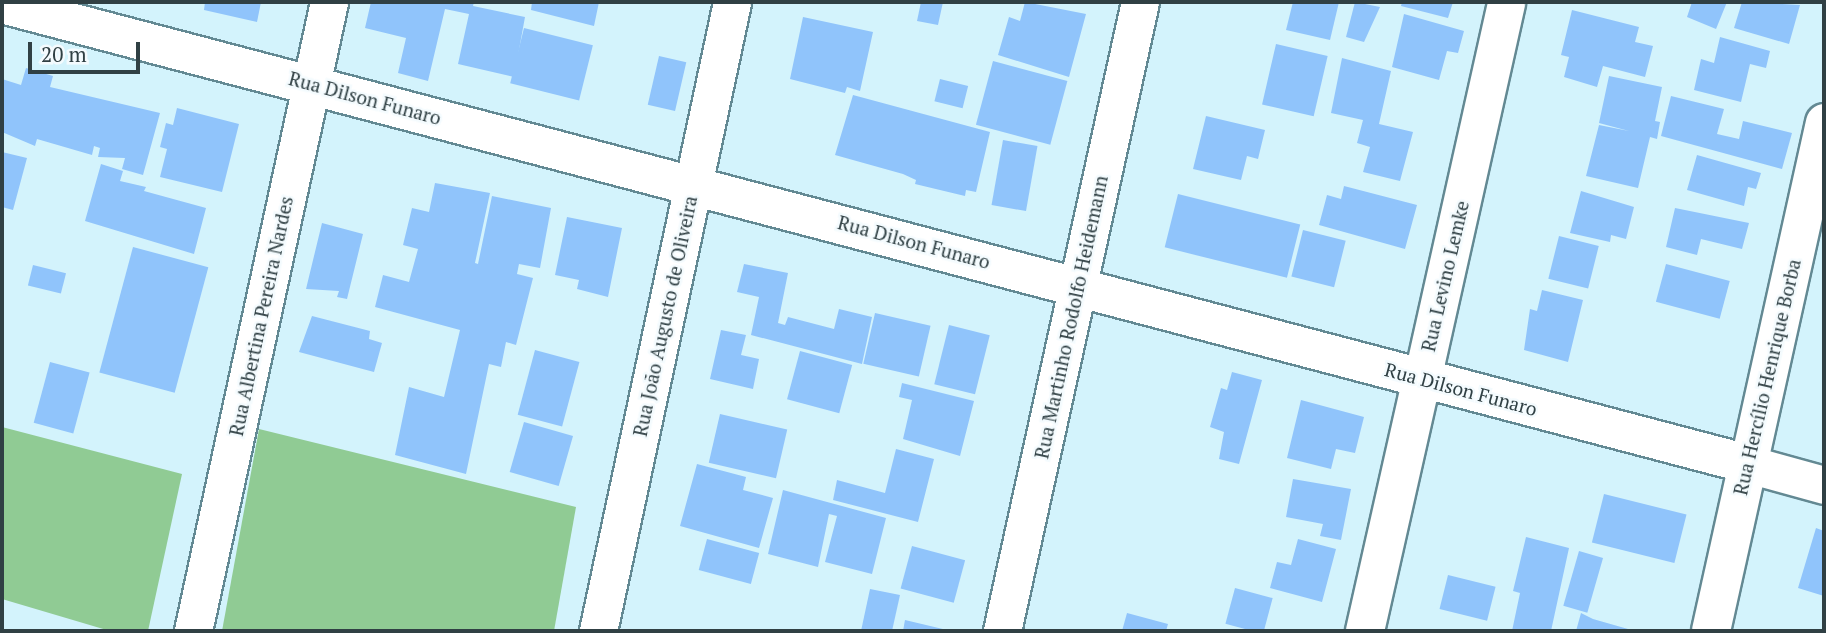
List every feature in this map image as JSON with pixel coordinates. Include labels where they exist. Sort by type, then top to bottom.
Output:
[{"type":"street","name":"Rua Albertina Pereira Nardes","points":[[193,631],[329,2]]},
{"type":"street","name":"Rua João Augusto de Oliveira","points":[[598,631],[732,2]]},
{"type":"street","name":"Rua Martinho Rodolfo Heidemann","points":[[1002,631],[1140,2]]},
{"type":"street","name":"Rua Levino Lemke","points":[[1365,631],[1506,2]]},
{"type":"street","name":"Rua Dilson Funaro","points":[[2,4],[693,183],[1824,485]]},
{"type":"street","name":"Rua Hercílio Henrique Borba","points":[[1711,631],[1824,122]]},
{"type":"green space","points":[[2,427],[182,474],[148,631],[110,631],[2,599]]},
{"type":"green space","points":[[259,429],[576,507],[554,631],[222,631]]},
{"type":"building","points":[[205,2],[261,2],[257,22],[204,10]]},
{"type":"building","points":[[371,2],[474,2],[473,6],[525,17],[514,77],[458,64],[469,14],[445,9],[428,81],[398,73],[406,38],[365,28]]},
{"type":"building","points":[[532,2],[599,2],[594,26],[531,10]]},
{"type":"building","points":[[921,2],[943,2],[938,25],[917,21]]},
{"type":"building","points":[[1025,2],[1086,14],[1069,77],[998,55],[1009,17],[1020,21]]},
{"type":"building","points":[[1293,2],[1339,2],[1330,40],[1286,30]]},
{"type":"building","points":[[1355,2],[1380,7],[1364,42],[1346,37]]},
{"type":"building","points":[[1402,2],[1453,2],[1448,18],[1401,6]]},
{"type":"building","points":[[1692,2],[1727,2],[1716,29],[1687,17]]},
{"type":"building","points":[[1742,2],[1800,5],[1789,44],[1734,28]]},
{"type":"building","points":[[1572,10],[1639,27],[1635,42],[1653,46],[1645,77],[1603,66],[1597,87],[1564,77],[1569,57],[1561,55]]},
{"type":"building","points":[[1404,14],[1464,31],[1458,53],[1447,51],[1439,80],[1392,67]]},
{"type":"building","points":[[803,17],[873,32],[860,91],[847,87],[845,93],[790,79]]},
{"type":"building","points":[[524,28],[593,45],[579,100],[510,83]]},
{"type":"building","points":[[1720,37],[1770,51],[1766,68],[1750,64],[1741,102],[1694,90],[1701,59],[1714,63]]},
{"type":"building","points":[[1276,44],[1328,56],[1314,116],[1262,104]]},
{"type":"building","points":[[659,56],[686,62],[675,111],[648,105]]},
{"type":"building","points":[[1342,58],[1391,71],[1379,124],[1413,132],[1400,181],[1363,172],[1370,147],[1357,143],[1363,120],[1331,113]]},
{"type":"building","points":[[993,61],[1067,81],[1050,145],[976,125]]},
{"type":"building","points":[[26,68],[53,76],[50,87],[160,113],[143,175],[122,169],[125,158],[98,157],[100,148],[94,146],[92,155],[37,139],[35,146],[2,132],[2,79],[21,85]]},
{"type":"building","points":[[1609,76],[1662,87],[1655,121],[1660,122],[1657,139],[1650,137],[1638,188],[1586,176],[1599,125],[1629,131],[1599,123]]},
{"type":"building","points":[[940,79],[968,86],[963,108],[934,101]]},
{"type":"building","points":[[853,95],[990,132],[976,192],[966,190],[965,196],[915,184],[916,180],[903,174],[835,155]]},
{"type":"building","points":[[1671,96],[1724,109],[1717,134],[1739,139],[1743,121],[1792,133],[1782,169],[1661,136]]},
{"type":"building","points":[[177,108],[239,124],[222,192],[160,177],[167,149],[160,147],[166,123],[173,125]]},
{"type":"building","points":[[1206,116],[1265,130],[1258,159],[1247,156],[1241,180],[1193,169]]},
{"type":"building","points":[[1003,140],[1037,146],[1026,211],[992,205]]},
{"type":"building","points":[[2,152],[27,158],[13,210],[2,207]]},
{"type":"building","points":[[1697,155],[1761,173],[1756,189],[1748,187],[1744,206],[1687,190]]},
{"type":"building","points":[[101,164],[123,171],[120,181],[146,187],[144,191],[206,208],[194,254],[85,221]]},
{"type":"building","points":[[435,183],[490,193],[475,263],[478,264],[492,196],[551,208],[540,268],[519,264],[517,274],[533,278],[516,345],[506,342],[501,367],[489,364],[466,474],[395,455],[409,387],[444,397],[460,330],[375,307],[383,275],[409,282],[418,249],[403,245],[412,208],[429,212]]},
{"type":"building","points":[[1344,186],[1417,205],[1405,249],[1319,225],[1327,195],[1341,199]]},
{"type":"building","points":[[1581,191],[1634,207],[1626,239],[1611,235],[1610,242],[1570,233]]},
{"type":"building","points":[[1178,194],[1300,224],[1287,278],[1165,247]]},
{"type":"building","points":[[1675,208],[1749,223],[1742,249],[1701,239],[1697,255],[1666,247]]},
{"type":"building","points":[[567,217],[622,228],[608,297],[577,289],[579,280],[555,275]]},
{"type":"building","points":[[322,223],[363,234],[347,299],[337,297],[339,291],[306,289]]},
{"type":"building","points":[[1303,230],[1346,241],[1334,287],[1291,277]]},
{"type":"building","points":[[1559,236],[1599,246],[1588,289],[1548,279]]},
{"type":"building","points":[[133,247],[208,267],[175,393],[99,373]]},
{"type":"building","points":[[744,264],[788,273],[778,323],[785,325],[788,317],[834,329],[839,309],[872,317],[862,364],[751,335],[759,297],[737,292]]},
{"type":"building","points":[[1666,264],[1730,281],[1720,319],[1656,302]]},
{"type":"building","points":[[33,265],[66,273],[61,294],[28,285]]},
{"type":"building","points":[[1542,290],[1583,300],[1568,362],[1524,350],[1530,309],[1537,311]]},
{"type":"building","points":[[875,313],[931,326],[919,376],[863,364]]},
{"type":"building","points":[[312,316],[370,331],[369,339],[382,343],[374,372],[299,352]]},
{"type":"building","points":[[949,325],[990,335],[975,394],[934,384]]},
{"type":"building","points":[[721,330],[746,335],[741,355],[759,359],[753,389],[710,379]]},
{"type":"building","points":[[535,350],[579,362],[562,427],[518,415]]},
{"type":"building","points":[[800,351],[852,365],[839,413],[787,399]]},
{"type":"building","points":[[50,362],[90,373],[73,433],[34,423]]},
{"type":"building","points":[[1232,372],[1262,380],[1239,464],[1219,459],[1224,432],[1210,427],[1221,388],[1227,390]]},
{"type":"building","points":[[902,383],[974,401],[960,456],[903,439],[912,400],[899,397]]},
{"type":"building","points":[[1301,400],[1364,417],[1355,453],[1336,449],[1331,469],[1287,458]]},
{"type":"building","points":[[720,414],[787,430],[776,478],[709,463]]},
{"type":"building","points":[[524,422],[573,436],[559,486],[510,472]]},
{"type":"building","points":[[896,449],[934,459],[918,522],[833,500],[837,480],[885,493]]},
{"type":"building","points":[[697,464],[746,477],[743,490],[773,498],[759,548],[680,526]]},
{"type":"building","points":[[1293,479],[1351,489],[1341,540],[1320,536],[1323,524],[1286,517]]},
{"type":"building","points":[[783,490],[886,518],[872,574],[825,562],[837,516],[829,514],[818,567],[768,554]]},
{"type":"building","points":[[1604,494],[1686,515],[1674,563],[1592,543]]},
{"type":"building","points":[[1816,528],[1824,531],[1824,596],[1798,588]]},
{"type":"building","points":[[1526,537],[1569,548],[1551,631],[1512,631],[1520,593],[1513,591]]},
{"type":"building","points":[[707,539],[759,553],[751,584],[699,570]]},
{"type":"building","points":[[1298,539],[1336,549],[1322,602],[1270,588],[1277,562],[1291,565]]},
{"type":"building","points":[[912,546],[965,560],[954,603],[901,589]]},
{"type":"building","points":[[1579,551],[1603,558],[1587,613],[1563,606]]},
{"type":"building","points":[[1448,575],[1496,587],[1487,621],[1440,609]]},
{"type":"building","points":[[1235,588],[1273,598],[1264,631],[1253,631],[1225,624]]},
{"type":"building","points":[[870,589],[900,595],[892,631],[861,631]]},
{"type":"building","points":[[1127,613],[1168,624],[1166,631],[1122,631]]},
{"type":"building","points":[[1581,613],[1593,619],[1635,631],[1576,631]]},
{"type":"building","points":[[905,620],[947,630],[947,631],[903,631]]}]
